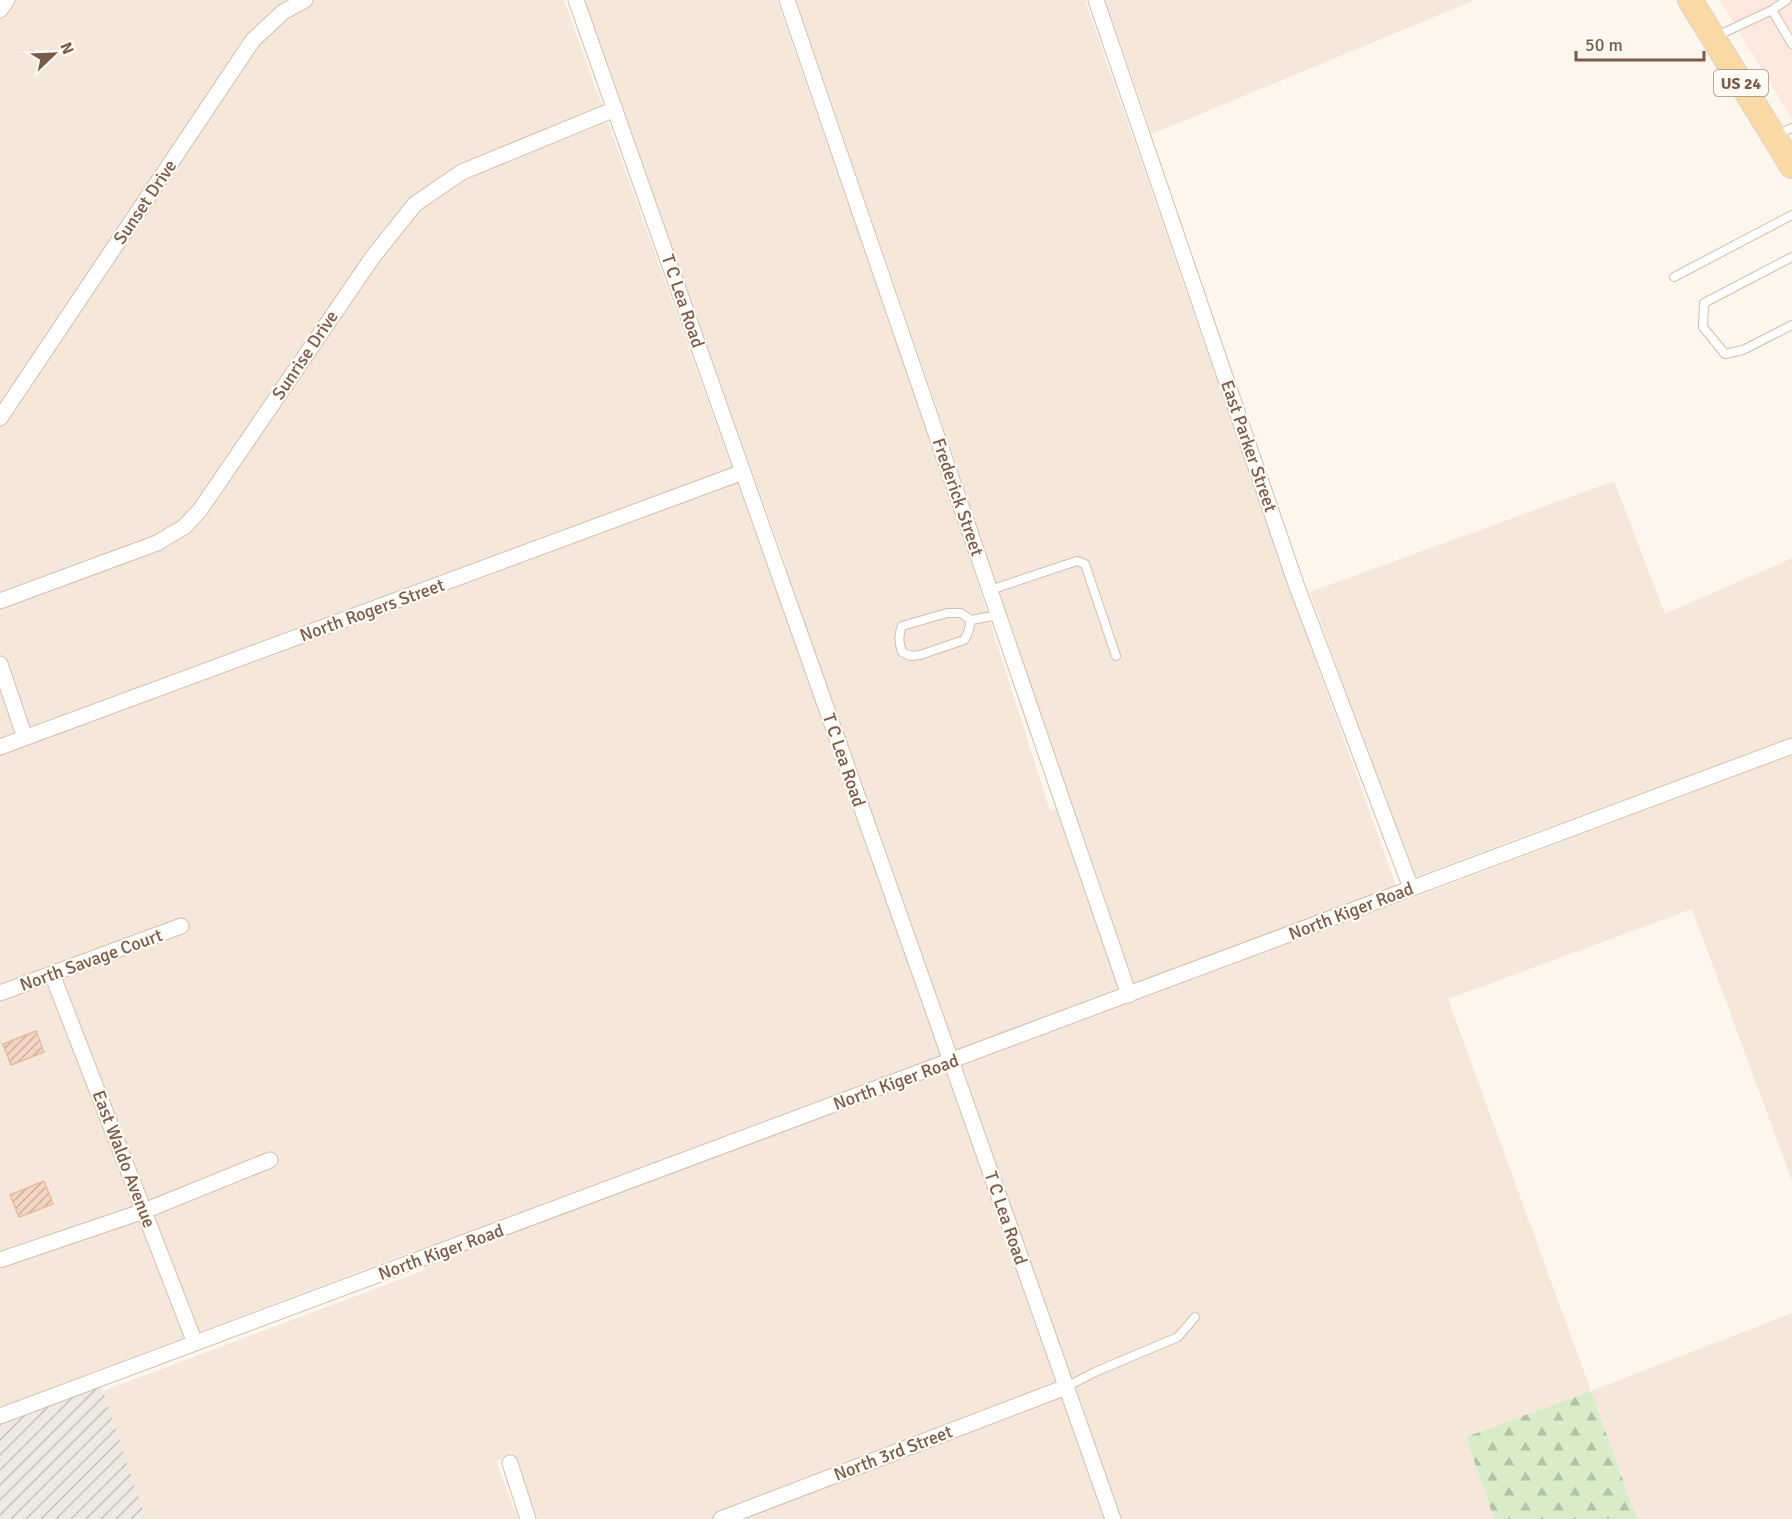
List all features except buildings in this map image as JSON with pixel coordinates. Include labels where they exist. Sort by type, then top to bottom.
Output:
[{"type":"main road","name":"US 24","points":[[1690,0],[1713,38],[1783,132],[1792,166]]},
{"type":"street","points":[[0,10],[7,0]]},
{"type":"street","name":"Sunset Drive","points":[[0,418],[253,40],[283,12],[305,0]]},
{"type":"street","name":"T C Lea Road","points":[[576,0],[1113,1519]]},
{"type":"street","name":"Frederick Street","points":[[787,0],[1129,995]]},
{"type":"street","name":"East Parker Street","points":[[1096,0],[1296,585],[1411,888]]},
{"type":"street","name":"Sunrise Drive","points":[[0,601],[157,543],[184,527],[200,510],[372,258],[415,204],[462,172],[615,109]]},
{"type":"street","name":"North Rogers Street","points":[[0,747],[743,472]]},
{"type":"street","points":[[0,664],[25,738]]},
{"type":"street","name":"North Kiger Road","points":[[0,1416],[1792,746]]},
{"type":"street","name":"North Savage Court","points":[[0,993],[181,926]]},
{"type":"street","name":"East Waldo Avenue","points":[[52,974],[195,1343]]},
{"type":"street","points":[[0,1260],[144,1211],[270,1160]]},
{"type":"street","name":"North 3rd Street","points":[[721,1519],[1066,1387]]},
{"type":"street","points":[[510,1463],[528,1519]]},
{"type":"lane","points":[[1713,38],[1772,10],[1787,0]]},
{"type":"lane","points":[[1772,10],[1792,44]]},
{"type":"lane","points":[[1674,277],[1792,215]]},
{"type":"lane","points":[[1792,257],[1704,303],[1703,327],[1725,354],[1743,350],[1792,325]]},
{"type":"lane","points":[[990,590],[1077,561],[1085,564],[1116,656]]},
{"type":"lane","points":[[971,620],[964,640],[920,655],[911,656],[902,652],[899,633],[902,626],[947,613],[961,613],[971,620],[998,615]]},
{"type":"lane","points":[[1066,1387],[1095,1372],[1178,1337],[1195,1317]]},
{"type":"shaded area","points":[[0,0],[564,0],[770,574],[787,568],[583,0],[777,0],[953,505],[1050,811],[1068,805],[937,408],[796,0],[1085,0],[1279,559],[1402,902],[1792,755],[1792,1181],[1692,909],[1448,999],[1591,1391],[1466,1437],[1494,1519],[537,1519],[512,1453],[496,1461],[518,1519],[146,1519],[103,1391],[425,1270],[417,1250],[0,1407]]},
{"type":"shaded area","points":[[1105,0],[1475,0],[1152,134]]},
{"type":"shaded area","points":[[1720,0],[1792,0],[1792,119]]},
{"type":"shaded area","points":[[1614,481],[1665,614],[1792,558],[1792,737],[1418,876],[1413,874],[1409,869],[1310,592]]},
{"type":"shaded area","points":[[1792,1313],[1792,1519],[1637,1519],[1591,1391]]},
{"type":"shaded area","points":[[99,1379],[146,1519],[0,1519],[0,1418]]},
{"type":"green space","points":[[1591,1391],[1637,1519],[1494,1519],[1466,1437]]}]
